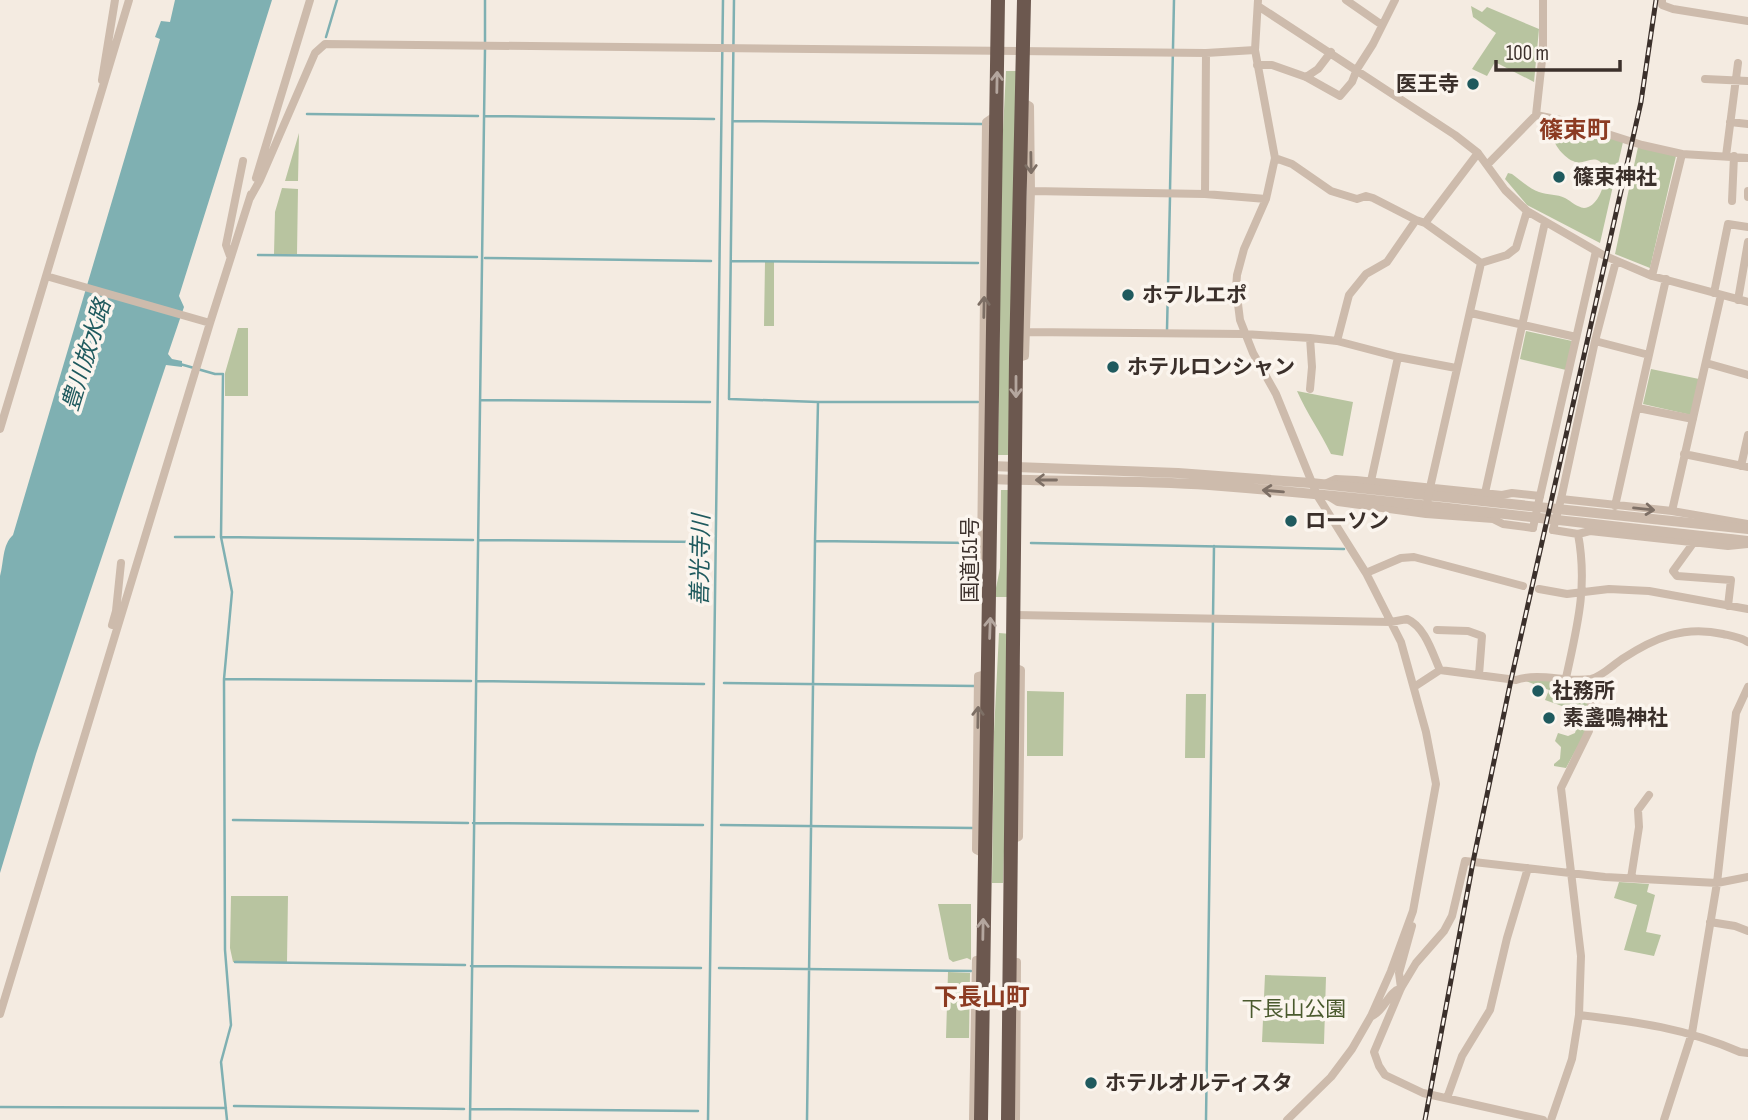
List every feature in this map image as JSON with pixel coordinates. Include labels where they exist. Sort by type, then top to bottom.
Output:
[{"type":"highway","name":"国道151号","points":[[981,1120],[999,0]]},
{"type":"highway","name":"国道151号","points":[[1008,1120],[1016,359],[1024,0]]},
{"type":"street","points":[[101,96],[103,65],[115,0]]},
{"type":"street","points":[[0,429],[49,276],[129,0]]},
{"type":"street","points":[[0,1014],[207,322],[250,198],[310,0]]},
{"type":"street","points":[[1346,0],[1382,25]]},
{"type":"street","points":[[1257,65],[1272,65],[1306,77],[1340,96],[1352,82],[1395,0]]},
{"type":"street","points":[[1487,165],[1536,115],[1543,51],[1543,0]]},
{"type":"street","points":[[1662,0],[1662,5],[1673,9],[1748,20]]},
{"type":"street","points":[[1258,3],[1255,50],[1275,158],[1266,199],[1244,249],[1237,275],[1236,302],[1244,334],[1276,394],[1311,483],[1323,492],[1338,502],[1493,519],[1503,524],[1534,528],[1596,251]]},
{"type":"street","points":[[1258,3],[1478,153],[1505,190],[1527,211],[1545,222],[1616,261],[1652,275],[1748,302]]},
{"type":"street","points":[[250,198],[315,53],[325,44],[1206,53],[1255,50]]},
{"type":"street","points":[[1306,77],[1318,69],[1331,52]]},
{"type":"street","points":[[1205,194],[1206,53]]},
{"type":"street","points":[[1732,201],[1730,122],[1738,63]]},
{"type":"street","points":[[1705,79],[1748,81]]},
{"type":"street","points":[[1016,359],[1026,356],[1031,191],[1030,106],[1020,100]]},
{"type":"street","points":[[991,566],[981,559],[986,122],[996,115]]},
{"type":"street","points":[[1536,115],[1682,154],[1748,158]]},
{"type":"street","points":[[1730,122],[1748,124]]},
{"type":"street","points":[[1425,223],[1478,153]]},
{"type":"street","points":[[1652,275],[1682,154]]},
{"type":"street","points":[[1275,158],[1292,164],[1331,191],[1357,199],[1366,196],[1373,198],[1425,223],[1481,263]]},
{"type":"street","points":[[230,256],[226,246],[243,161]]},
{"type":"street","points":[[1031,191],[1205,194],[1266,199]]},
{"type":"street","points":[[1748,191],[1748,197]]},
{"type":"street","points":[[1481,263],[1507,255],[1516,248],[1527,211]]},
{"type":"street","points":[[1337,341],[1349,295],[1366,274],[1387,262],[1416,220]]},
{"type":"street","points":[[1485,493],[1545,222]]},
{"type":"street","points":[[1672,512],[1706,363],[1728,224],[1748,227]]},
{"type":"street","points":[[1738,300],[1748,242]]},
{"type":"street","points":[[1616,261],[1595,341],[1553,530],[1578,534],[1590,531],[1728,546],[1748,542]]},
{"type":"street","points":[[1426,512],[1481,263]]},
{"type":"street","points":[[49,276],[207,322]]},
{"type":"street","points":[[1615,506],[1666,279]]},
{"type":"street","points":[[1471,313],[1576,337]]},
{"type":"street","points":[[1025,332],[1244,334],[1310,338],[1337,341],[1398,357],[1456,368]]},
{"type":"street","points":[[1310,338],[1310,390]]},
{"type":"street","points":[[1595,341],[1649,355]]},
{"type":"street","points":[[1371,481],[1398,357]]},
{"type":"street","points":[[1706,363],[1748,375]]},
{"type":"street","points":[[1637,408],[1693,419]]},
{"type":"street","points":[[1684,454],[1744,466],[1748,435]]},
{"type":"street","points":[[991,472],[1323,492],[1748,526]]},
{"type":"street","points":[[1016,474],[1178,473],[1311,483]]},
{"type":"street","points":[[1323,492],[1336,479],[1429,489],[1541,496]]},
{"type":"street","points":[[1323,492],[1748,542]]},
{"type":"street","points":[[1323,492],[1401,642],[1426,732],[1436,784],[1410,937],[1399,973],[1401,988]]},
{"type":"street","points":[[1561,499],[1672,512],[1748,526]]},
{"type":"street","points":[[1566,678],[1583,591],[1578,534]]},
{"type":"street","points":[[1694,542],[1674,570],[1677,576],[1731,580],[1728,606]]},
{"type":"street","points":[[1366,573],[1401,558],[1414,556],[1523,586]]},
{"type":"street","points":[[115,634],[112,627],[121,563]]},
{"type":"street","points":[[1539,589],[1567,594],[1609,589],[1649,591],[1748,610]]},
{"type":"street","points":[[1014,615],[1391,622],[1407,619],[1423,633],[1440,670]]},
{"type":"street","points":[[1437,630],[1468,631],[1482,636],[1479,674]]},
{"type":"street","points":[[1413,687],[1440,670],[1516,680],[1527,677],[1593,679],[1647,643],[1667,634],[1705,630],[1748,642]]},
{"type":"street","points":[[1551,1120],[1572,1059],[1579,1015],[1581,956],[1561,788],[1589,731],[1593,679]]},
{"type":"street","points":[[1664,1120],[1692,1033],[1717,883],[1736,713],[1748,687]]},
{"type":"street","points":[[1630,878],[1639,827],[1638,810],[1649,795]]},
{"type":"street","points":[[1543,1120],[1524,1118],[1407,1087],[1385,1075],[1374,1052],[1401,988],[1416,963],[1444,931],[1452,916],[1465,861],[1630,878],[1717,883],[1748,877]]},
{"type":"street","points":[[1447,1098],[1462,1056],[1490,1010],[1507,938],[1528,868]]},
{"type":"street","points":[[1287,1120],[1331,1077],[1352,1049],[1371,1016],[1391,971],[1413,911]]},
{"type":"street","points":[[1710,922],[1748,931]]},
{"type":"street","points":[[1010,952],[1017,957],[1016,1120]]},
{"type":"street","points":[[973,1120],[976,960],[983,958]]},
{"type":"street","points":[[1371,1016],[1385,1006],[1395,990],[1401,988]]},
{"type":"street","points":[[1579,1015],[1647,1023],[1692,1033],[1748,1053]]},
{"type":"green space","points":[[1471,6],[1482,12],[1487,7],[1539,29],[1534,82],[1495,62],[1487,76],[1472,69],[1496,33],[1473,17]]},
{"type":"green space","points":[[1006,71],[1019,71],[1013,455],[998,455],[1002,150]]},
{"type":"green space","points":[[1554,122],[1623,142],[1600,243],[1527,205],[1505,179],[1508,173],[1512,174],[1536,191],[1562,197],[1584,208],[1595,202],[1603,187],[1603,165],[1596,160],[1576,162],[1563,154],[1553,138]]},
{"type":"green space","points":[[299,133],[298,181],[285,181]]},
{"type":"green space","points":[[1638,147],[1676,156],[1650,268],[1615,254]]},
{"type":"green space","points":[[282,188],[298,189],[297,254],[274,254],[275,212]]},
{"type":"green space","points":[[765,262],[774,262],[774,326],[764,326]]},
{"type":"green space","points":[[238,328],[248,328],[248,396],[225,396],[225,373]]},
{"type":"green space","points":[[1526,331],[1572,341],[1566,370],[1520,359]]},
{"type":"green space","points":[[1651,369],[1699,379],[1691,415],[1643,404]]},
{"type":"green space","points":[[1297,391],[1353,402],[1343,456],[1331,454]]},
{"type":"green space","points":[[1001,490],[1012,490],[1007,597],[995,597],[1000,568]]},
{"type":"green space","points":[[999,633],[1011,634],[1003,883],[992,883],[994,732]]},
{"type":"green space","points":[[1521,679],[1590,683],[1586,731],[1566,768],[1554,766],[1560,759],[1561,747],[1555,741],[1558,733],[1568,736],[1575,733],[1577,719],[1565,707],[1545,700],[1549,690]]},
{"type":"green space","points":[[1027,691],[1064,692],[1063,756],[1027,756]]},
{"type":"green space","points":[[1186,694],[1206,694],[1205,758],[1185,758]]},
{"type":"green space","points":[[1619,882],[1649,884],[1647,892],[1655,895],[1646,932],[1661,935],[1654,956],[1624,950],[1637,905],[1614,898]]},
{"type":"green space","points":[[231,896],[288,896],[287,962],[233,962],[230,948]]},
{"type":"green space","points":[[938,904],[971,904],[971,960],[967,958],[953,962],[949,959]]},
{"type":"green space","points":[[948,972],[970,973],[969,1038],[946,1038]]},
{"type":"green space","name":"下長山公園","points":[[1265,975],[1326,977],[1324,1044],[1262,1042]]},
{"type":"water","name":"豊川放水路","points":[[175,0],[272,0],[179,296],[184,307],[168,354],[172,359],[182,361],[182,367],[166,365],[36,754],[0,873],[0,576],[4,554],[13,535],[160,39],[155,37],[161,21],[170,22]]},
{"type":"waterway","points":[[326,37],[337,0]]},
{"type":"waterway","points":[[485,0],[485,42]]},
{"type":"waterway","name":"善光寺川","points":[[708,1120],[723,0]]},
{"type":"waterway","points":[[734,0],[729,399],[818,402],[815,541],[973,543]]},
{"type":"waterway","points":[[1170,190],[1174,0]]},
{"type":"waterway","points":[[470,1120],[485,49]]},
{"type":"waterway","points":[[307,114],[478,116]]},
{"type":"waterway","points":[[484,116],[714,119]]},
{"type":"waterway","points":[[733,121],[982,124]]},
{"type":"waterway","points":[[1167,330],[1170,197]]},
{"type":"waterway","points":[[258,255],[477,257]]},
{"type":"waterway","points":[[485,258],[711,261]]},
{"type":"waterway","points":[[731,261],[978,263]]},
{"type":"waterway","points":[[180,364],[223,374],[221,537],[232,592],[224,679],[225,950],[231,1025],[221,1062],[227,1120]]},
{"type":"waterway","points":[[480,400],[710,402]]},
{"type":"waterway","points":[[818,402],[978,402]]},
{"type":"waterway","points":[[175,537],[214,537]]},
{"type":"waterway","points":[[221,537],[473,540]]},
{"type":"waterway","points":[[479,540],[707,542]]},
{"type":"waterway","points":[[807,1120],[815,541]]},
{"type":"waterway","points":[[1031,543],[1344,549]]},
{"type":"waterway","points":[[1206,1120],[1214,546]]},
{"type":"waterway","points":[[225,679],[471,681]]},
{"type":"waterway","points":[[476,681],[704,684]]},
{"type":"waterway","points":[[724,683],[975,686]]},
{"type":"waterway","points":[[233,820],[468,823]]},
{"type":"waterway","points":[[473,823],[703,825]]},
{"type":"waterway","points":[[721,825],[973,828]]},
{"type":"waterway","points":[[235,962],[465,965]]},
{"type":"waterway","points":[[471,966],[701,968]]},
{"type":"waterway","points":[[719,968],[971,971]]},
{"type":"waterway","points":[[234,1106],[464,1109]]},
{"type":"waterway","points":[[0,1107],[226,1108]]},
{"type":"waterway","points":[[471,1109],[698,1111]]},
{"type":"railway","points":[[1425,1120],[1473,862],[1511,680],[1641,102],[1656,0]]},
{"type":"place","name":"医王寺","points":[[1473,84]]},
{"type":"place","name":"篠束神社","points":[[1559,177]]},
{"type":"place","name":"ホテルエポ","points":[[1128,295]]},
{"type":"place","name":"ホテルロンシャン","points":[[1113,367]]},
{"type":"place","name":"ローソン","points":[[1291,521]]},
{"type":"place","name":"社務所","points":[[1538,691]]},
{"type":"place","name":"素盞鳴神社","points":[[1549,718]]},
{"type":"place","name":"ホテルオルティスタ","points":[[1091,1083]]},
{"type":"district","name":"篠束町","points":[[1575,130]]},
{"type":"district","name":"下長山町","points":[[982,997]]}]
